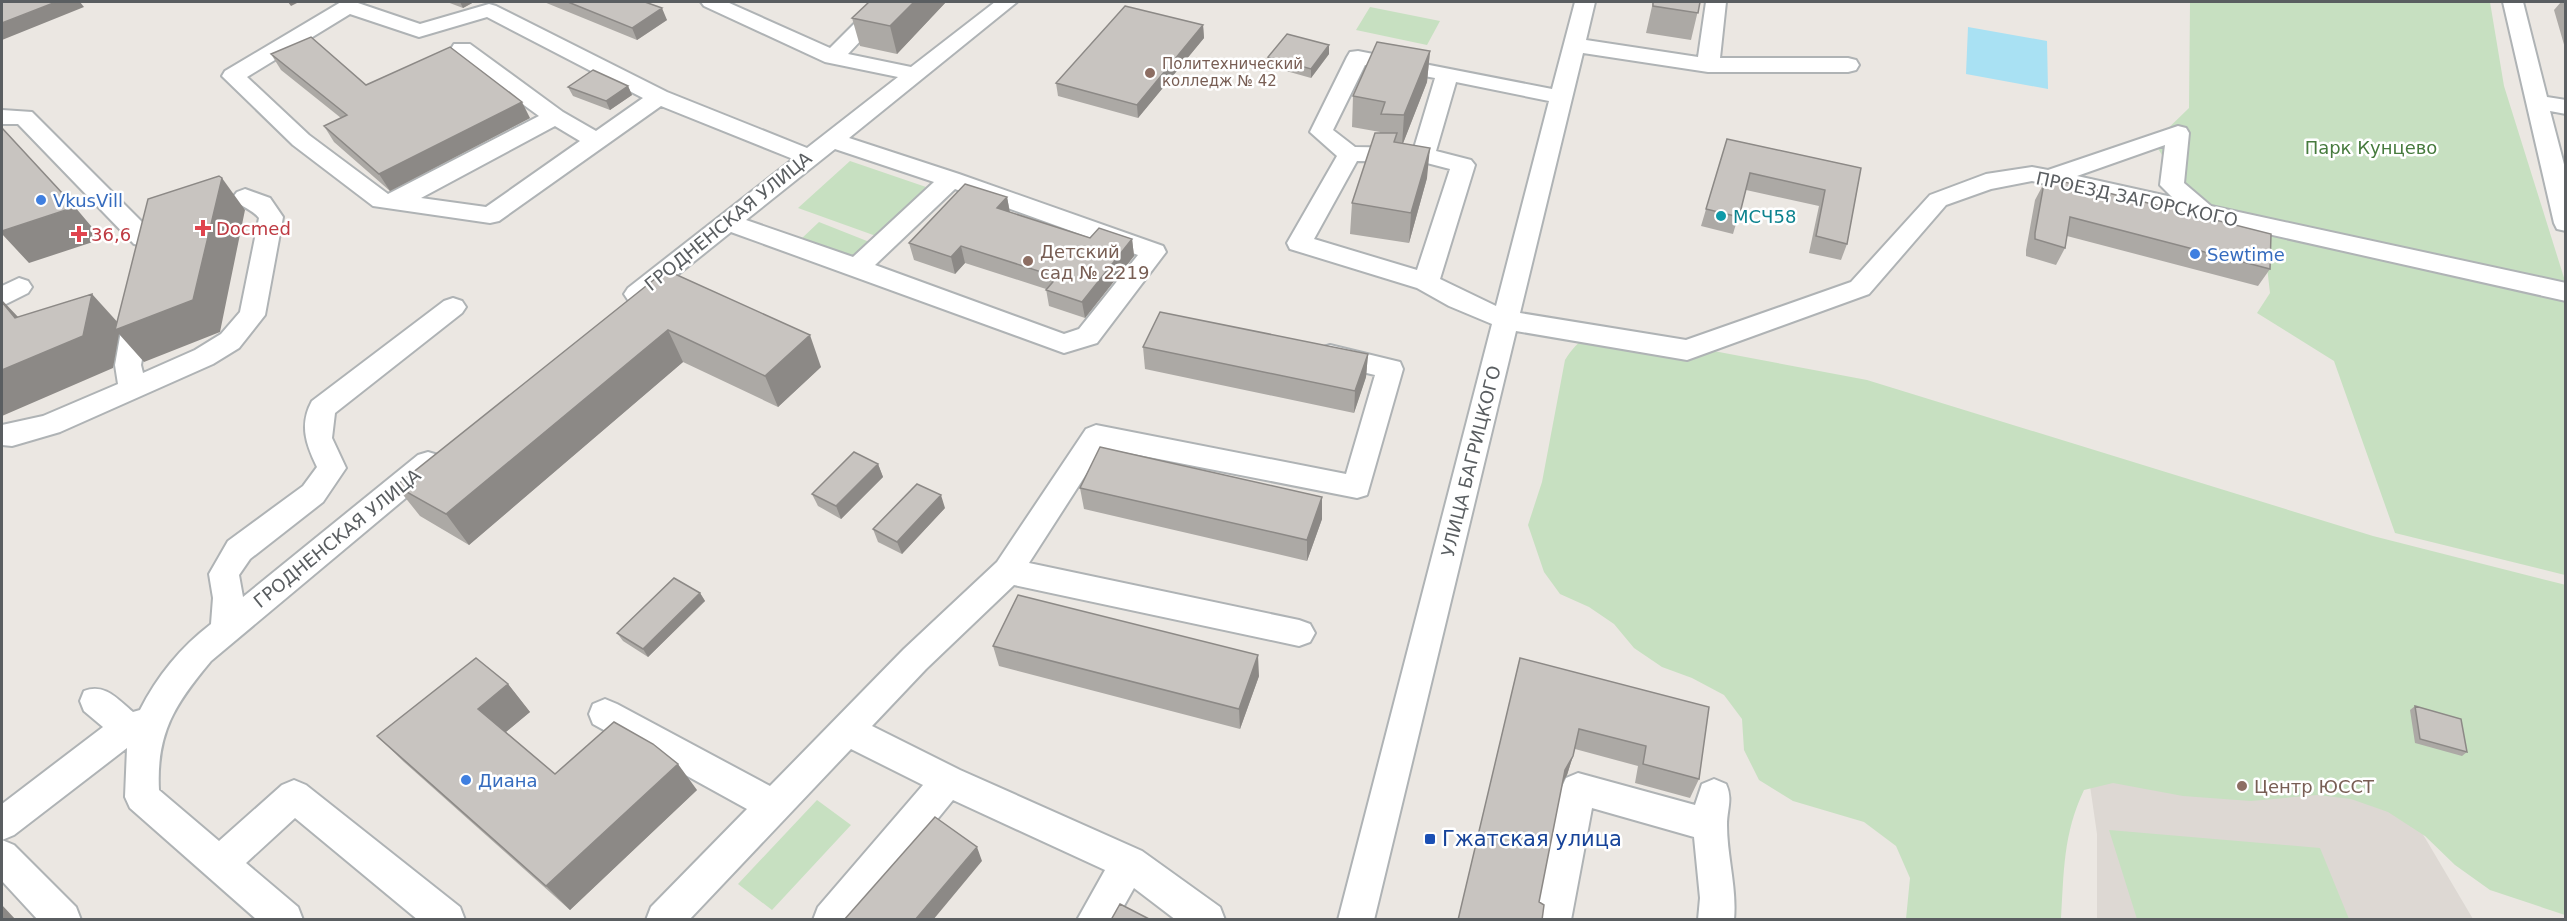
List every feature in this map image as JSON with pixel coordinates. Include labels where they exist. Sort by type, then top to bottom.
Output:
[{"type":"street","points":[[711,2],[833,57],[914,74]]},
{"type":"street","points":[[833,57],[887,2]]},
{"type":"street","name":"ГРОДНЕНСКАЯ УЛИЦА","points":[[617,310],[808,156],[1007,2]]},
{"type":"street","name":"УЛИЦА БАГРИЦКОГО","points":[[1356,920],[1585,2]]},
{"type":"street","points":[[1708,65],[1716,2]]},
{"type":"street","points":[[2513,2],[2565,223]]},
{"type":"street","points":[[658,97],[490,215],[381,201],[301,140],[233,76],[348,6],[419,31],[495,6],[658,97],[786,150],[808,156]]},
{"type":"street","points":[[1574,45],[1708,65],[1848,65]]},
{"type":"street","points":[[462,49],[555,117],[597,141]]},
{"type":"street","points":[[1426,282],[1463,165],[1423,155],[1350,154],[1321,132],[1358,57],[1561,97]]},
{"type":"street","points":[[1423,155],[1447,74]]},
{"type":"street","points":[[2535,102],[2565,107]]},
{"type":"street","points":[[2,117],[24,117],[143,238]]},
{"type":"street","points":[[394,202],[555,117]]},
{"type":"street","points":[[2052,177],[2178,133],[2172,185],[2208,214]]},
{"type":"street","points":[[727,222],[1064,344],[1088,336],[1154,252],[951,179],[830,140]]},
{"type":"street","name":"ПРОЕЗД ЗАГОРСКОГО","points":[[1350,154],[1299,243],[1426,282],[1458,300],[1506,320],[1687,350],[1860,288],[1938,200],[1986,182],[2032,174],[2565,292]]},
{"type":"street","points":[[857,268],[951,179]]},
{"type":"street","points":[[2,435],[12,435],[50,425],[204,357],[230,341],[252,315],[271,217],[261,204],[245,198]]},
{"type":"street","points":[[132,389],[128,364],[145,280]]},
{"type":"street","points":[[226,628],[228,598],[224,574],[239,550],[313,494],[332,468],[318,438],[322,408],[453,307]]},
{"type":"street","points":[[664,920],[915,658],[1008,571],[1096,436],[1358,487],[1390,369],[1308,351]]},
{"type":"street","name":"ГРОДНЕНСКАЯ УЛИЦА","points":[[141,730],[176,679],[200,651],[453,444]]},
{"type":"street","points":[[1008,571],[1299,633]]},
{"type":"street","points":[[96,701],[141,730]]},
{"type":"street","points":[[605,714],[772,805]]},
{"type":"street","points":[[2,824],[141,730]]},
{"type":"street","points":[[141,730],[139,766],[142,797],[285,920]]},
{"type":"street","points":[[846,730],[948,781],[1130,863],[1207,920]]},
{"type":"street","points":[[831,920],[948,781]]},
{"type":"street","points":[[1552,920],[1578,789],[1712,810],[1718,898],[1716,920]]},
{"type":"street","points":[[218,864],[294,796],[447,920]]},
{"type":"street","points":[[2,857],[63,920]]},
{"type":"street","points":[[1095,920],[1130,863]]},
{"type":"shaded area","name":"Центр ЮССТ","points":[[2071,655],[2366,738],[2473,919],[2097,919],[2097,834]]},
{"type":"green space","name":"Парк Кунцево","points":[[2190,2],[2490,2],[2504,86],[2565,281],[2565,575],[2395,533],[2334,361],[2257,313],[2270,293],[2265,249],[2187,196],[2154,142],[2189,108]]},
{"type":"green space","points":[[1370,7],[1440,21],[1427,45],[1356,30]]},
{"type":"green space","points":[[850,161],[926,187],[876,236],[798,208]]},
{"type":"green space","points":[[819,222],[872,243],[855,260],[800,240]]},
{"type":"green space","points":[[1618,333],[1867,380],[2373,536],[2566,585],[2565,915],[2490,890],[2455,865],[2425,836],[2388,812],[2351,799],[2317,795],[2251,801],[2183,796],[2113,783],[2084,790],[2077,806],[2068,838],[2061,919],[1906,919],[1910,878],[1896,846],[1864,822],[1793,801],[1759,780],[1744,750],[1742,719],[1724,695],[1692,678],[1662,667],[1634,648],[1614,624],[1589,607],[1560,594],[1544,572],[1528,525],[1542,482],[1565,360],[1581,341],[1600,334]]},
{"type":"green space","points":[[817,800],[851,825],[772,910],[738,884]]},
{"type":"green space","points":[[2109,830],[2320,848],[2349,919],[2137,919]]},
{"type":"water","points":[[1968,27],[2047,41],[2048,89],[1966,74]]},
{"type":"building","points":[[2,2],[56,2],[2,23]]},
{"type":"building","points":[[568,2],[645,2],[662,8],[632,28]]},
{"type":"building","points":[[869,2],[914,2],[890,26],[852,18]]},
{"type":"building","points":[[1653,2],[1700,2],[1698,13],[1653,6]]},
{"type":"building","points":[[1125,6],[1203,25],[1137,105],[1056,83]]},
{"type":"building","points":[[1287,34],[1329,45],[1311,69],[1268,57]]},
{"type":"building","points":[[311,37],[366,85],[450,47],[522,102],[379,174],[324,126],[347,115],[271,54]]},
{"type":"building","points":[[1377,42],[1430,51],[1404,115],[1381,114],[1385,102],[1353,96]]},
{"type":"building","points":[[593,70],[628,86],[606,101],[568,87]]},
{"type":"building","points":[[2,128],[75,207],[2,231]]},
{"type":"building","points":[[1375,133],[1397,133],[1394,142],[1430,148],[1411,213],[1352,203]]},
{"type":"building","name":"МСЧ58","points":[[1727,139],[1861,168],[1847,244],[1816,236],[1825,190],[1750,173],[1739,217],[1706,209]]},
{"type":"building","points":[[219,176],[222,178],[193,300],[115,330],[148,199]]},
{"type":"building","points":[[2053,179],[2271,234],[2270,269],[2070,217],[2065,248],[2035,239],[2044,183],[2052,186]]},
{"type":"building","points":[[965,184],[1007,197],[997,208],[1090,238],[1099,228],[1132,239],[1082,302],[1046,290],[1057,277],[961,246],[951,257],[909,243]]},
{"type":"building","points":[[666,270],[810,335],[765,376],[668,330],[446,514],[396,486]]},
{"type":"building","points":[[92,294],[83,336],[2,370],[2,302],[15,318]]},
{"type":"building","points":[[1160,312],[1368,354],[1355,391],[1143,347]]},
{"type":"building","points":[[1100,447],[1322,497],[1307,540],[1080,488]]},
{"type":"building","points":[[854,452],[878,464],[836,506],[812,494]]},
{"type":"building","points":[[917,484],[941,495],[897,542],[873,529]]},
{"type":"building","points":[[674,578],[700,593],[643,649],[617,633]]},
{"type":"building","points":[[1018,595],[1258,655],[1239,709],[993,646]]},
{"type":"building","points":[[476,658],[508,684],[478,709],[555,774],[614,722],[653,744],[678,764],[546,886],[377,736]]},
{"type":"building","points":[[1520,658],[1709,707],[1699,779],[1643,764],[1646,746],[1579,729],[1573,756],[1565,770],[1539,902],[1544,905],[1542,920],[1458,920]]},
{"type":"building","points":[[2415,706],[2461,719],[2467,752],[2420,739]]},
{"type":"building","points":[[935,817],[977,847],[915,920],[844,920]]},
{"type":"building","points":[[1120,904],[1151,920],[1111,920]]},
{"type":"place","name":"Политехнический колледж № 42","points":[[1150,73]]},
{"type":"place","name":"VkusVill","points":[[41,200]]},
{"type":"place","name":"МСЧ58","points":[[1721,216]]},
{"type":"place","name":"Docmed","points":[[203,228]]},
{"type":"place","name":"36,6","points":[[79,234]]},
{"type":"place","name":"Sewtime","points":[[2195,254]]},
{"type":"place","name":"Детский сад № 2219","points":[[1028,261]]},
{"type":"place","name":"Диана","points":[[466,780]]},
{"type":"place","name":"Центр ЮССТ","points":[[2242,786]]},
{"type":"place","name":"Гжатская улица","points":[[1430,839]]}]
